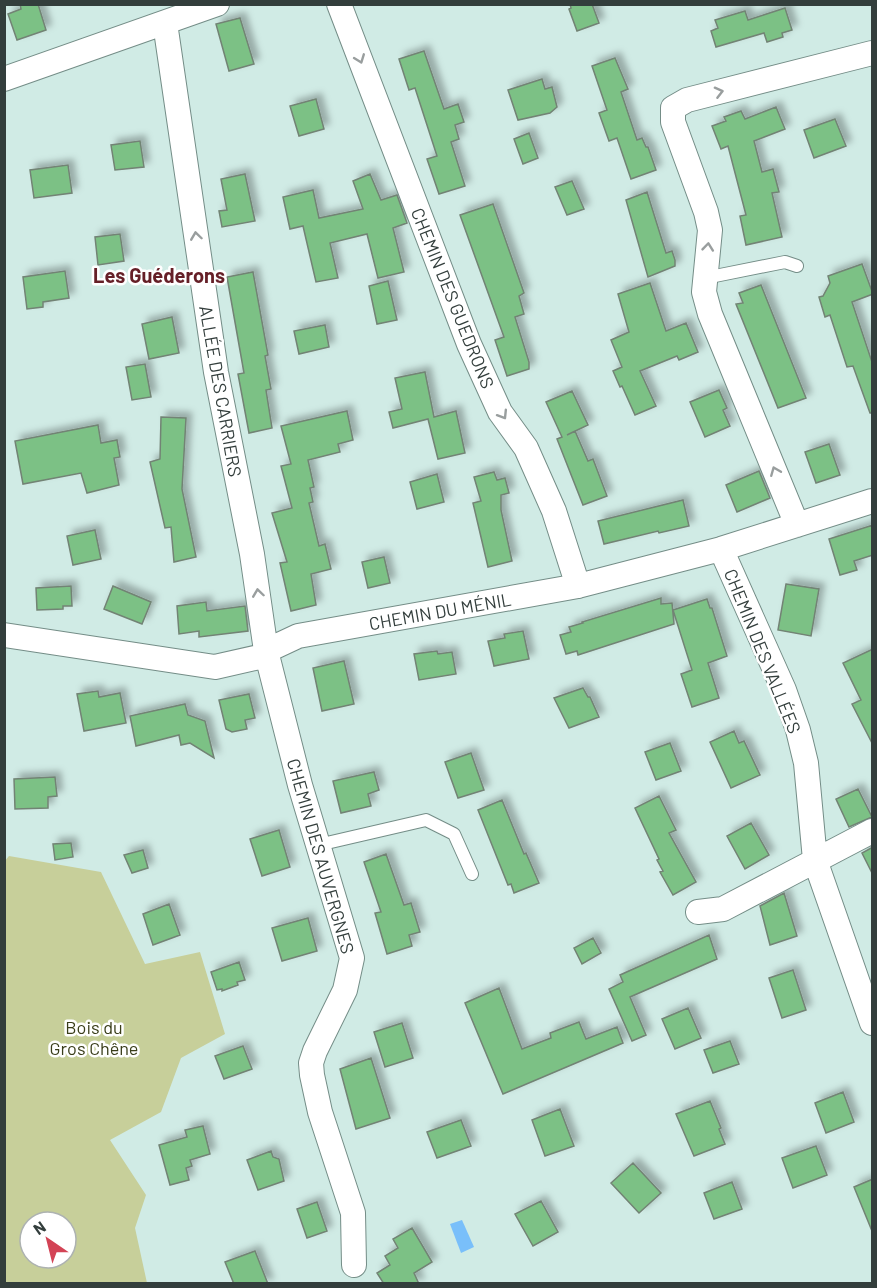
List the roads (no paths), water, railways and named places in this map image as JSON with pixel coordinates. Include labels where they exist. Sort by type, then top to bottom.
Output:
[{"type":"street","points":[[4,79],[218,4]]},
{"type":"street","name":"CHEMIN DES GUEDRONS","points":[[339,4],[469,344],[500,412],[526,448],[554,511],[578,586]]},
{"type":"street","name":"ALLÉE DES CARRIERS","points":[[165,23],[216,372],[252,554],[266,651]]},
{"type":"street","points":[[797,525],[710,314],[704,291],[710,230],[706,212],[673,122],[673,108],[687,100],[873,53]]},
{"type":"street","name":"CHEMIN DU MÉNIL","points":[[4,635],[215,667],[259,657],[266,651],[298,636],[578,586],[722,549],[873,501]]},
{"type":"street","name":"CHEMIN DES VALLÉES","points":[[722,549],[798,730],[806,763],[815,860],[873,1023]]},
{"type":"street","name":"CHEMIN DES AUVERGNES","points":[[266,651],[300,785],[352,958],[345,990],[311,1063],[320,1112],[353,1213],[354,1265]]},
{"type":"street","points":[[698,912],[723,909],[873,831]]},
{"type":"lane","points":[[705,278],[785,262],[797,266]]},
{"type":"lane","points":[[318,845],[426,820],[454,834],[472,874]]},
{"type":"water","points":[[462,1220],[474,1247],[461,1253],[450,1224]]},
{"type":"district","name":"Les Guéderons","points":[[159,275]]},
{"type":"park label","name":"Bois du Gros Chêne","points":[[94,1037]]}]
